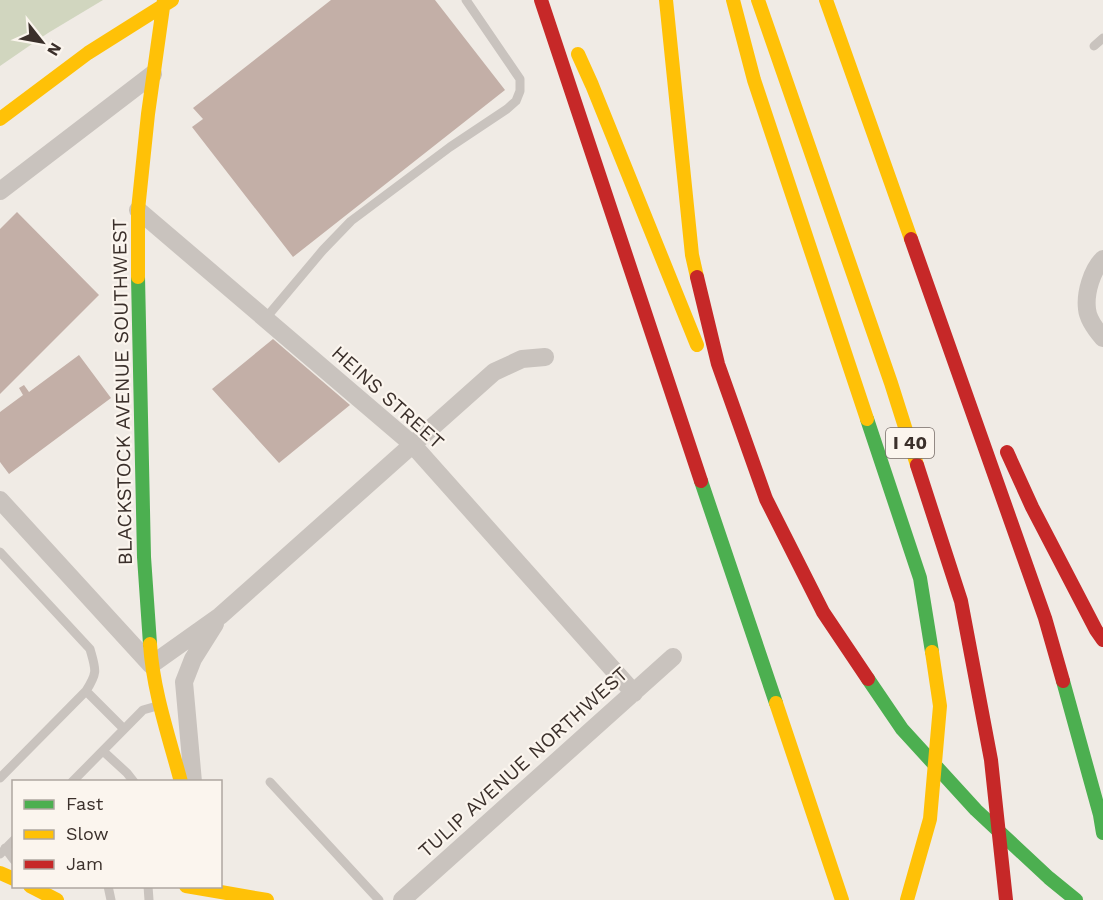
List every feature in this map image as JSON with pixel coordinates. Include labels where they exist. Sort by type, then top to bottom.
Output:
[{"type":"main road","name":"BLACKSTOCK AVENUE SOUTHWEST","points":[[164,0],[153,74],[138,210],[139,352],[144,557],[151,665],[180,780]]},
{"type":"main road","points":[[0,119],[88,52],[172,0]]},
{"type":"main road","points":[[541,0],[842,900]]},
{"type":"main road","points":[[549,0],[559,17]]},
{"type":"main road","points":[[666,0],[692,255],[718,364],[766,499]]},
{"type":"main road","points":[[733,0],[754,80],[920,578],[940,706],[930,819],[907,900]]},
{"type":"main road","name":"I 40","points":[[758,0],[891,383],[961,601],[991,760],[1006,900]]},
{"type":"main road","points":[[826,0],[1046,618],[1103,833]]},
{"type":"main road","points":[[574,45],[687,324],[766,499],[823,612],[902,729],[976,810],[1076,900]]},
{"type":"main road","points":[[902,217],[974,378]]},
{"type":"main road","points":[[1003,443],[1032,507],[1103,640]]},
{"type":"main road","points":[[198,888],[267,900]]},
{"type":"main road","points":[[25,889],[57,900]]},
{"type":"street","points":[[0,191],[153,74]]},
{"type":"street","name":"HEINS STREET","points":[[138,210],[412,444],[634,693]]},
{"type":"street","points":[[1098,333],[1086,309],[1089,283],[1103,259]]},
{"type":"street","points":[[0,500],[151,665],[220,616],[494,372],[522,359],[545,357]]},
{"type":"street","points":[[193,780],[184,682],[193,659],[220,616]]},
{"type":"street","name":"TULIP AVENUE NORTHWEST","points":[[402,900],[673,657]]},
{"type":"lane","points":[[266,319],[322,250],[351,221],[450,147],[507,109],[516,100],[520,91],[520,79],[466,0]]},
{"type":"lane","points":[[1094,46],[1103,38]]},
{"type":"lane","points":[[0,552],[90,649],[96,668],[94,678],[86,691],[0,778]]},
{"type":"lane","points":[[86,691],[124,729]]},
{"type":"lane","points":[[74,780],[143,710],[160,705]]},
{"type":"lane","points":[[103,751],[132,780]]},
{"type":"lane","points":[[270,782],[379,900]]},
{"type":"green space","points":[[0,0],[103,0],[48,33],[0,66]]},
{"type":"building","points":[[331,0],[435,0],[505,90],[293,257],[192,127],[203,119],[193,108]]},
{"type":"building","points":[[17,212],[99,295],[0,394],[0,229]]},
{"type":"building","points":[[273,339],[350,405],[279,463],[212,389]]},
{"type":"building","points":[[79,355],[111,398],[9,474],[0,462],[0,412],[23,395],[19,388],[24,385],[29,392]]},
{"type":"traffic: fast","points":[[138,277],[144,557],[150,644]]},
{"type":"traffic: fast","points":[[867,419],[920,578],[932,652]]},
{"type":"traffic: fast","points":[[701,481],[776,703]]},
{"type":"traffic: fast","points":[[868,679],[902,729],[976,810],[1076,900]]},
{"type":"traffic: fast","points":[[1063,681],[1103,833]]},
{"type":"traffic: slow","points":[[138,277],[138,210],[148,114],[164,0]]},
{"type":"traffic: slow","points":[[0,119],[88,53],[172,0]]},
{"type":"traffic: slow","points":[[666,0],[692,255],[697,277]]},
{"type":"traffic: slow","points":[[733,0],[754,80],[867,419]]},
{"type":"traffic: slow","points":[[758,0],[891,383],[917,465]]},
{"type":"traffic: slow","points":[[826,0],[911,239]]},
{"type":"traffic: slow","points":[[578,54],[697,345]]},
{"type":"traffic: slow","points":[[150,644],[158,696],[180,780]]},
{"type":"traffic: slow","points":[[907,900],[930,819],[940,706],[932,652]]},
{"type":"traffic: slow","points":[[776,703],[842,900]]},
{"type":"traffic: slow","points":[[0,873],[12,878]]},
{"type":"traffic: slow","points":[[34,888],[57,900]]},
{"type":"traffic: slow","points":[[198,888],[267,900]]},
{"type":"traffic: jam","points":[[541,0],[701,481]]},
{"type":"traffic: jam","points":[[911,239],[1045,618],[1063,681]]},
{"type":"traffic: jam","points":[[697,277],[718,364],[766,499],[823,612],[868,679]]},
{"type":"traffic: jam","points":[[1007,452],[1032,507],[1103,640]]},
{"type":"traffic: jam","points":[[917,465],[961,601],[991,760],[1006,900]]}]
